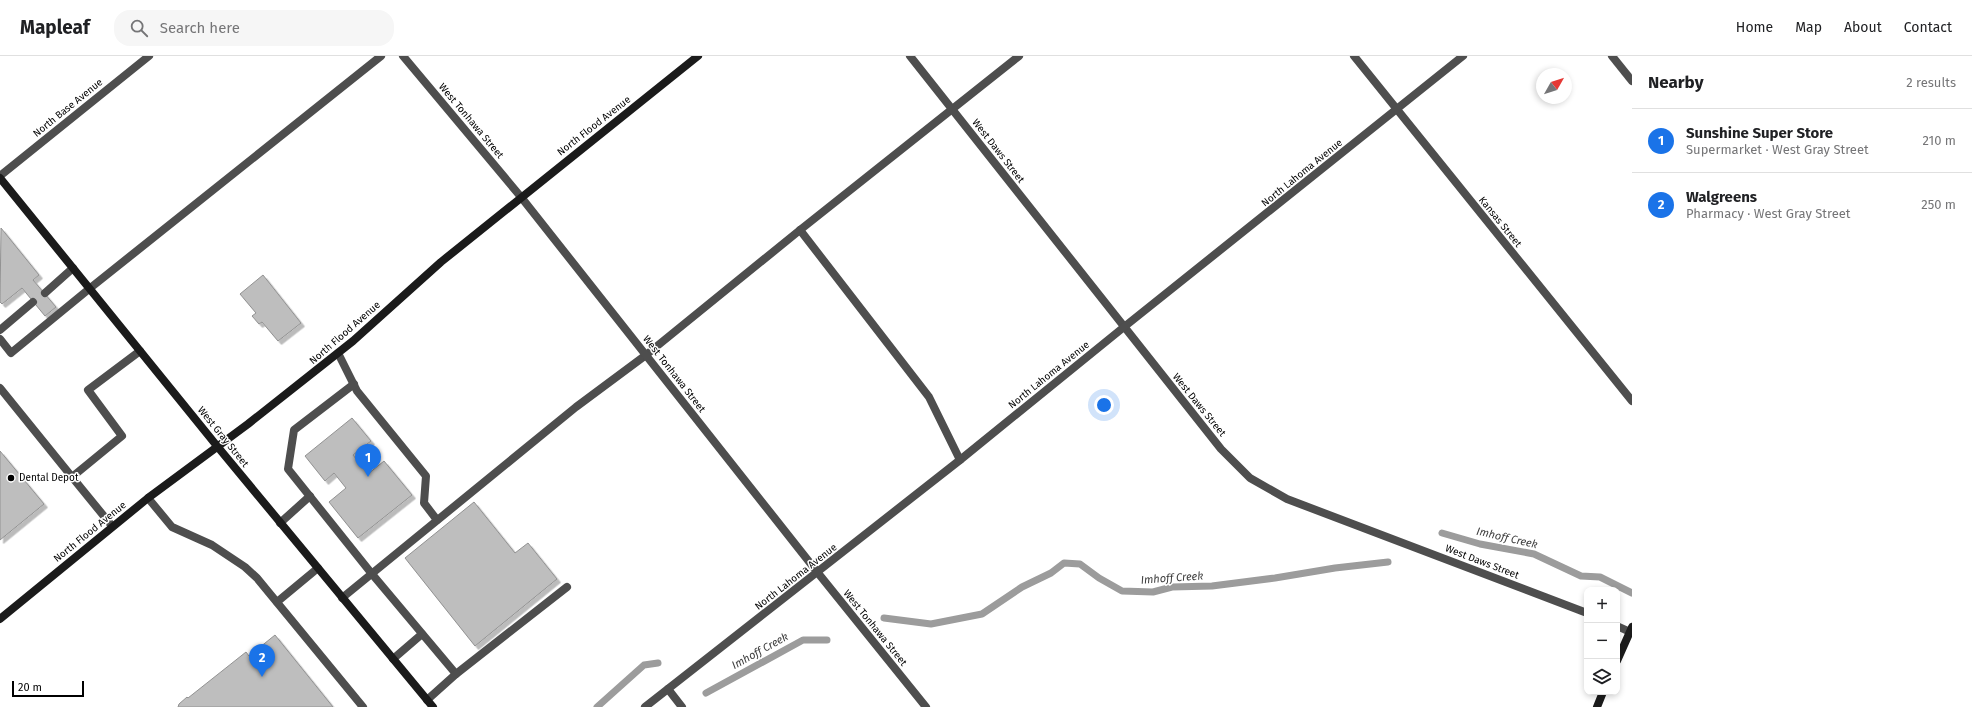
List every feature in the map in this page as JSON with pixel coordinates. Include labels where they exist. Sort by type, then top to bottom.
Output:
[{"type":"street","name":"North Base Avenue","points":[[0,177],[150,56]]},
{"type":"street","points":[[0,339],[11,353],[89,288],[381,56]]},
{"type":"street","name":"West Tonhawa Street","points":[[403,56],[521,197],[818,573],[926,707]]},
{"type":"street","name":"North Flood Avenue","points":[[0,619],[112,526],[248,424],[338,353],[441,262],[698,56]]},
{"type":"street","name":"West Daws Street","points":[[910,56],[1221,449],[1250,478],[1287,499],[1584,612]]},
{"type":"street","points":[[342,598],[576,407],[646,355],[800,230],[1019,56]]},
{"type":"street","name":"Kansas Street","points":[[1354,56],[1632,401]]},
{"type":"street","name":"North Lahoma Avenue","points":[[645,707],[818,573],[960,460],[1124,326],[1463,56]]},
{"type":"street","points":[[1612,56],[1632,81]]},
{"type":"street","name":"West Gray Street","points":[[0,177],[217,446],[433,707]]},
{"type":"street","points":[[800,230],[929,397],[960,460]]},
{"type":"street","points":[[45,293],[73,268]]},
{"type":"street","points":[[0,330],[33,302]]},
{"type":"street","points":[[72,477],[122,436],[88,390],[140,351]]},
{"type":"street","points":[[338,353],[357,391],[426,476],[424,503],[437,520]]},
{"type":"street","points":[[354,384],[294,430],[288,469],[372,574],[456,674]]},
{"type":"street","points":[[0,388],[112,526]]},
{"type":"street","points":[[280,523],[310,496]]},
{"type":"street","points":[[148,498],[172,527],[212,545],[245,567],[277,602],[363,707]]},
{"type":"street","points":[[277,602],[318,568]]},
{"type":"street","points":[[427,700],[456,674],[567,587]]},
{"type":"street","points":[[1618,659],[1631,631],[1620,627]]},
{"type":"street","points":[[393,659],[422,634]]},
{"type":"street","points":[[668,689],[682,707]]},
{"type":"street","points":[[1597,707],[1602,695]]},
{"type":"building","points":[[1,228],[39,275],[33,280],[56,307],[45,316],[22,288],[2,304],[0,302]]},
{"type":"building","points":[[263,275],[301,323],[278,341],[262,322],[259,324],[252,316],[256,313],[240,294]]},
{"type":"building","points":[[352,418],[371,441],[353,455],[368,474],[384,461],[412,495],[358,538],[329,502],[346,488],[334,473],[325,481],[305,456]]},
{"type":"building","name":"Dental Depot","points":[[0,451],[44,504],[0,540]]},
{"type":"building","points":[[474,502],[515,553],[528,543],[557,579],[475,646],[405,558]]},
{"type":"building","points":[[275,635],[333,707],[178,707],[179,704],[187,697],[188,698],[246,652],[249,656]]},
{"type":"waterway","name":"Imhoff Creek","points":[[1442,533],[1480,544],[1534,554],[1581,576],[1600,577],[1632,593]]},
{"type":"waterway","name":"Imhoff Creek","points":[[884,618],[931,624],[982,614],[1022,587],[1051,573],[1064,563],[1080,564],[1099,578],[1122,591],[1153,592],[1172,587],[1212,586],[1275,578],[1335,568],[1388,562]]},
{"type":"waterway","name":"Imhoff Creek","points":[[706,693],[803,640],[827,640]]},
{"type":"waterway","name":"Imhoff Creek","points":[[597,707],[644,665],[658,663]]},
{"type":"place","name":"Sunshine Super Store","points":[[368,477]]},
{"type":"place","name":"Dental Depot","points":[[11,478]]},
{"type":"place","name":"Walgreens","points":[[262,677]]}]
